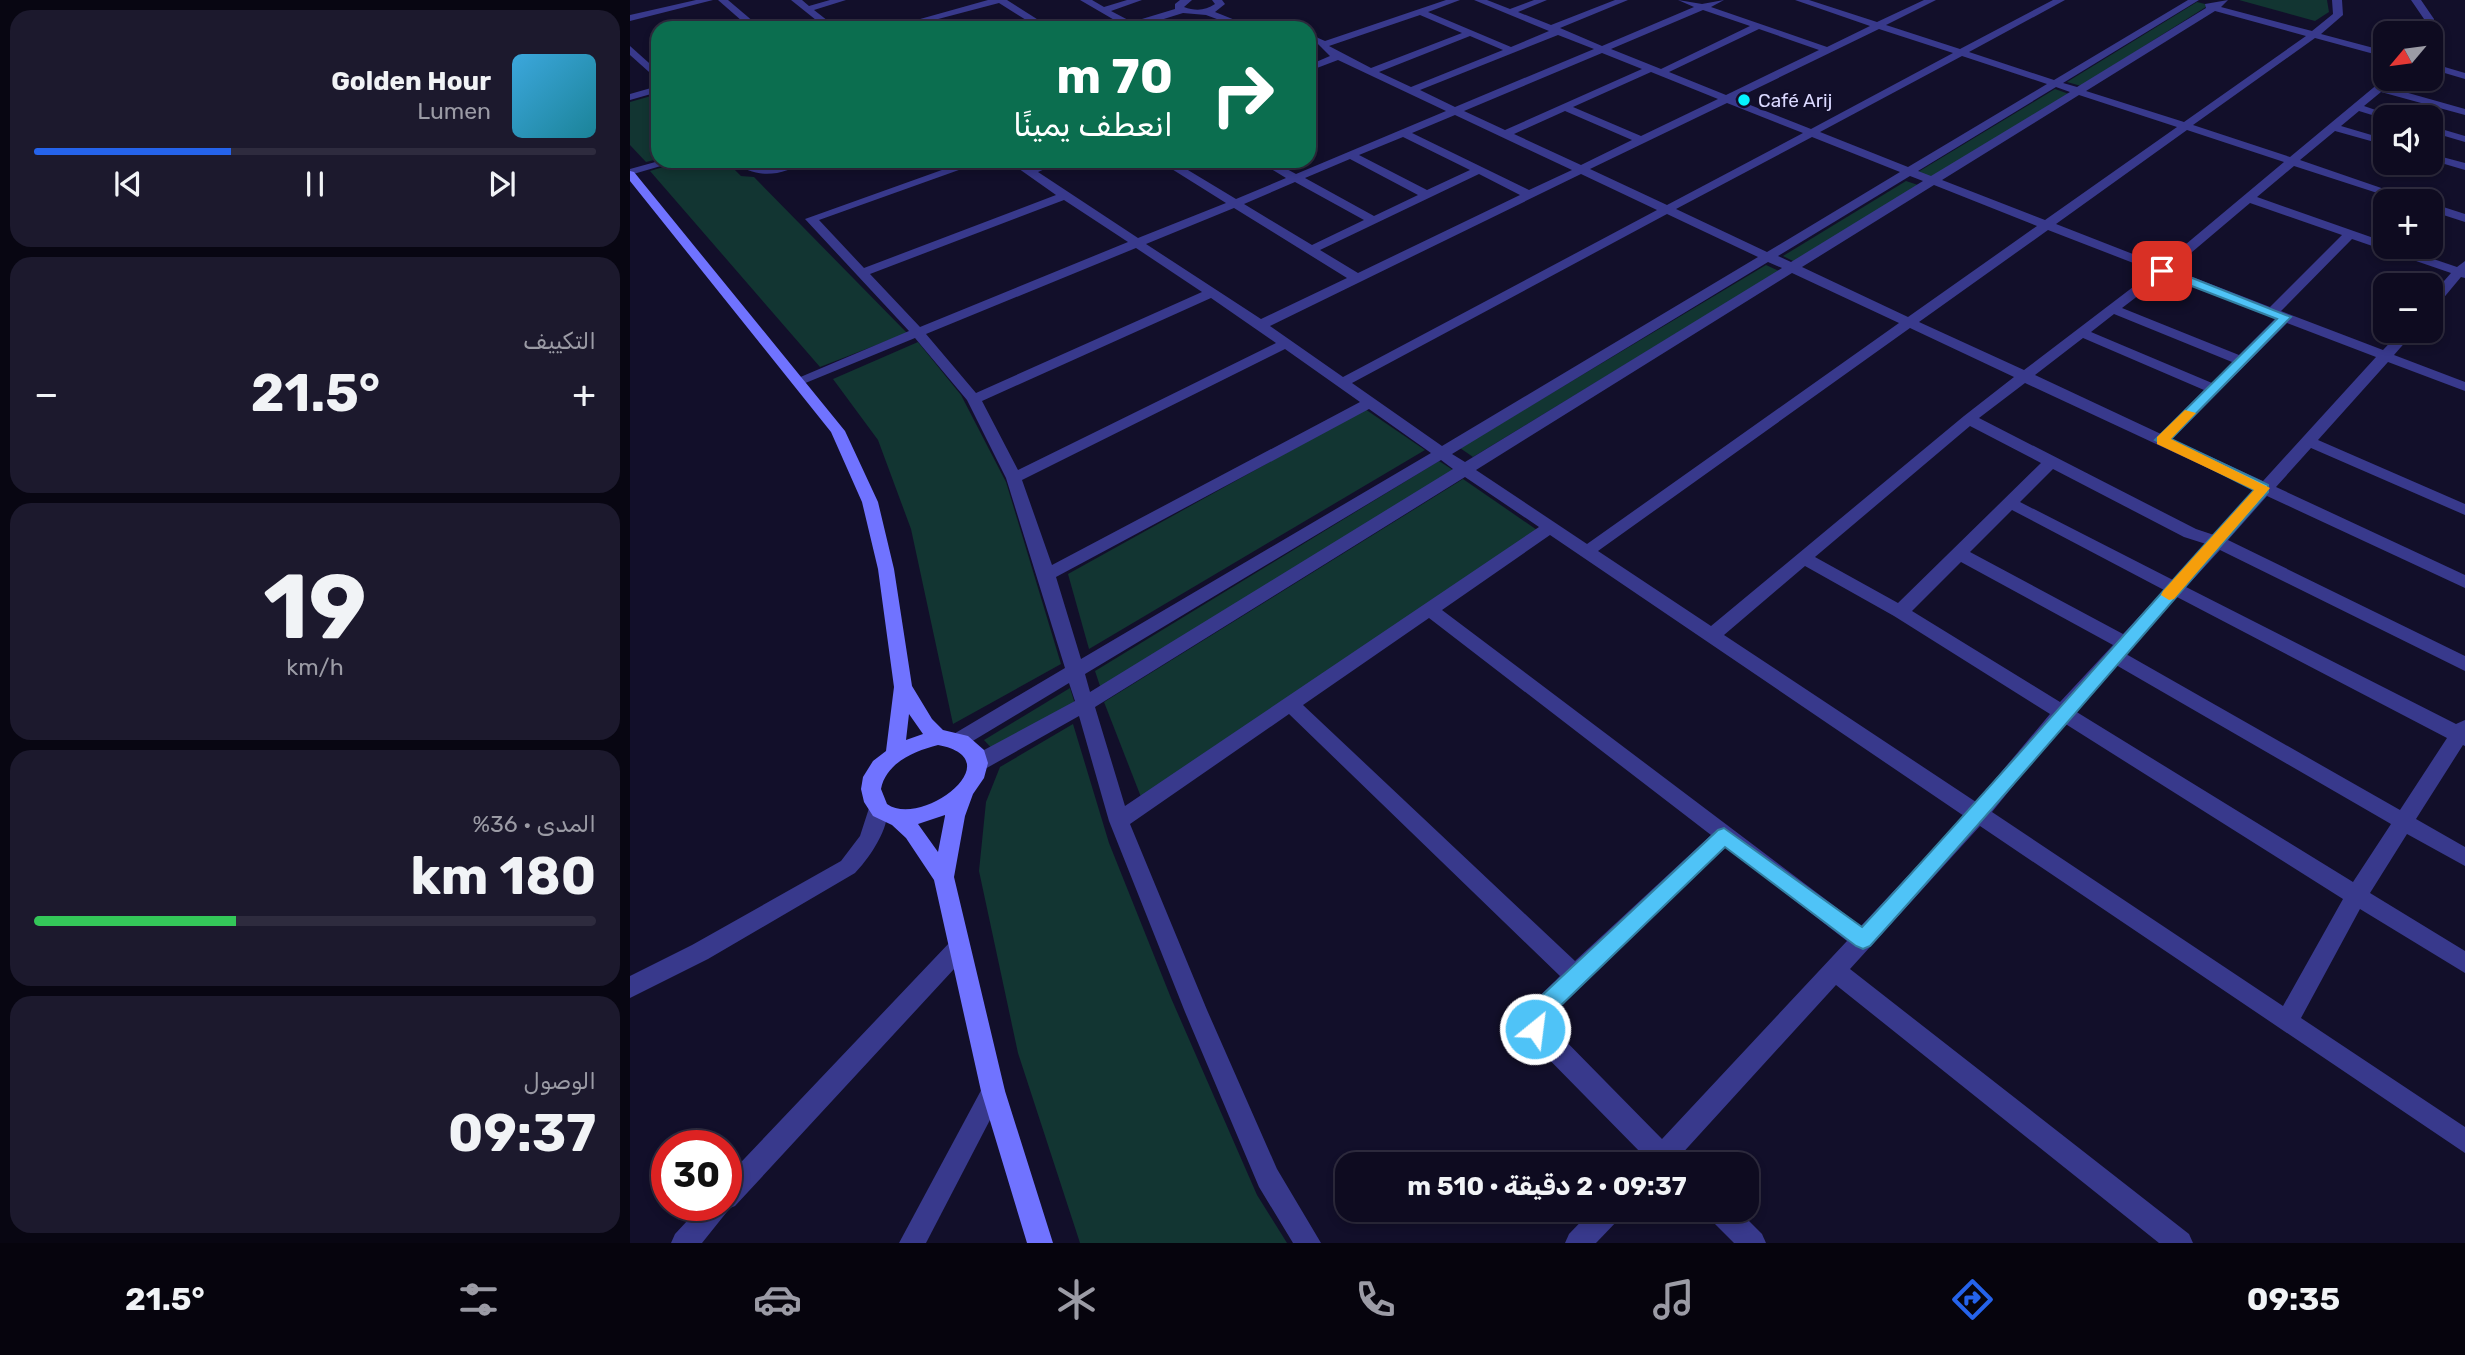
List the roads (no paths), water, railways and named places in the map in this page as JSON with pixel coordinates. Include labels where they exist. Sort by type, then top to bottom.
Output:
[{"type":"main road","points":[[630,173],[838,431],[870,502],[886,569],[904,687],[895,753]]},
{"type":"main road","points":[[904,687],[926,724],[938,737]]},
{"type":"main road","points":[[899,818],[928,816],[943,810],[966,791],[973,782],[978,763],[972,749],[958,740],[938,737],[909,745],[895,753],[884,764],[872,788],[872,799],[878,808],[899,818],[913,832],[944,877]]},
{"type":"main road","points":[[966,791],[955,816],[944,877],[993,1091],[1040,1243]]},
{"type":"street","points":[[630,18],[708,0]]},
{"type":"street","points":[[723,0],[748,21]]},
{"type":"street","points":[[796,0],[823,21]]},
{"type":"street","points":[[807,9],[841,0]]},
{"type":"street","points":[[920,21],[999,0],[1034,21]]},
{"type":"street","points":[[1085,0],[1119,21]]},
{"type":"street","points":[[1103,10],[1137,0]]},
{"type":"street","points":[[1182,10],[1179,6],[1186,0]]},
{"type":"street","points":[[1208,12],[1219,6],[1217,0]]},
{"type":"street","points":[[1430,0],[1441,5]]},
{"type":"street","points":[[1323,46],[1455,0]]},
{"type":"street","points":[[1479,0],[2162,271],[2465,387]]},
{"type":"street","points":[[1511,12],[1542,0]]},
{"type":"street","points":[[1412,90],[1623,0]]},
{"type":"street","points":[[1683,0],[1828,50]]},
{"type":"street","points":[[798,381],[1138,244],[1719,0]]},
{"type":"street","points":[[1800,0],[2377,189]]},
{"type":"street","points":[[1260,326],[1928,0]]},
{"type":"street","points":[[1342,383],[2060,0]]},
{"type":"street","points":[[958,740],[1769,257],[2191,0],[2219,3],[2373,42]]},
{"type":"street","points":[[1589,550],[2320,31],[2338,15],[2337,0]]},
{"type":"street","points":[[2416,0],[2429,21]]},
{"type":"street","points":[[978,763],[1085,704],[1793,269],[2219,3]]},
{"type":"street","points":[[1147,21],[1182,10],[1208,12],[1232,21]]},
{"type":"street","points":[[1420,12],[1511,50]]},
{"type":"street","points":[[1505,134],[1758,26]]},
{"type":"street","points":[[2320,31],[2373,50]]},
{"type":"street","points":[[1372,71],[1470,33]]},
{"type":"street","points":[[1316,40],[1340,56],[1456,111],[2465,582]]},
{"type":"street","points":[[630,50],[651,70]]},
{"type":"street","points":[[1316,65],[1340,56]]},
{"type":"street","points":[[2443,61],[2465,67]]},
{"type":"street","points":[[2443,70],[2465,76]]},
{"type":"street","points":[[630,97],[651,91]]},
{"type":"street","points":[[1713,634],[1969,419],[2162,271],[2376,91]]},
{"type":"street","points":[[2406,91],[2465,113]]},
{"type":"street","points":[[1564,107],[1643,141]]},
{"type":"street","points":[[2357,107],[2373,112]]},
{"type":"street","points":[[2334,127],[2373,138]]},
{"type":"street","points":[[1403,133],[1530,195]]},
{"type":"street","points":[[2443,133],[2465,139]]},
{"type":"street","points":[[1350,155],[1427,195]]},
{"type":"street","points":[[2443,160],[2463,164]]},
{"type":"street","points":[[630,173],[651,167]]},
{"type":"street","points":[[749,168],[753,172],[761,172],[775,168]]},
{"type":"street","points":[[958,168],[811,219],[917,332],[974,399],[1014,478],[1047,575],[1073,672],[1119,821],[1196,1012],[1268,1178],[1308,1243]]},
{"type":"street","points":[[1025,168],[1260,326],[1465,470],[1589,550],[2465,1141]]},
{"type":"street","points":[[1177,168],[1357,278]]},
{"type":"street","points":[[1277,168],[1373,220]]},
{"type":"street","points":[[1311,250],[1479,170]]},
{"type":"street","points":[[861,273],[1066,195]]},
{"type":"street","points":[[2248,198],[2373,242]]},
{"type":"street","points":[[2443,211],[2465,218]]},
{"type":"street","points":[[2162,440],[2242,361],[2278,315],[2350,234]]},
{"type":"street","points":[[2428,259],[2463,270],[2443,291]]},
{"type":"street","points":[[974,399],[1211,293]]},
{"type":"street","points":[[2113,309],[2242,361]]},
{"type":"street","points":[[2082,333],[2214,389]]},
{"type":"street","points":[[1671,1152],[1979,813],[2062,713],[2263,488],[2397,343]]},
{"type":"street","points":[[1014,478],[1286,344]]},
{"type":"street","points":[[1047,575],[1370,403]]},
{"type":"street","points":[[1969,419],[2190,533],[2216,541],[2465,664]]},
{"type":"street","points":[[2308,441],[2465,510]]},
{"type":"street","points":[[1900,612],[2012,504],[2052,461]]},
{"type":"street","points":[[2012,504],[2463,732],[2401,821],[2287,1021]]},
{"type":"street","points":[[1119,821],[1552,526]]},
{"type":"street","points":[[1960,554],[2465,857]]},
{"type":"street","points":[[1805,559],[1900,612],[2465,963]]},
{"type":"street","points":[[1429,610],[1863,940]]},
{"type":"street","points":[[1290,704],[1575,976]]},
{"type":"street","points":[[630,987],[700,952],[848,867],[862,853],[873,834],[878,808]]},
{"type":"street","points":[[1654,1152],[1535,1029],[1536,1018],[1575,976],[1724,836]]},
{"type":"street","points":[[742,1180],[959,948]]},
{"type":"street","points":[[1834,970],[2180,1243]]},
{"type":"street","points":[[912,1243],[993,1091]]},
{"type":"street","points":[[684,1243],[704,1221]]},
{"type":"street","points":[[1578,1243],[1598,1222]]},
{"type":"street","points":[[1731,1222],[1753,1243]]},
{"type":"place","name":"Café Arij","points":[[1744,100]]}]
